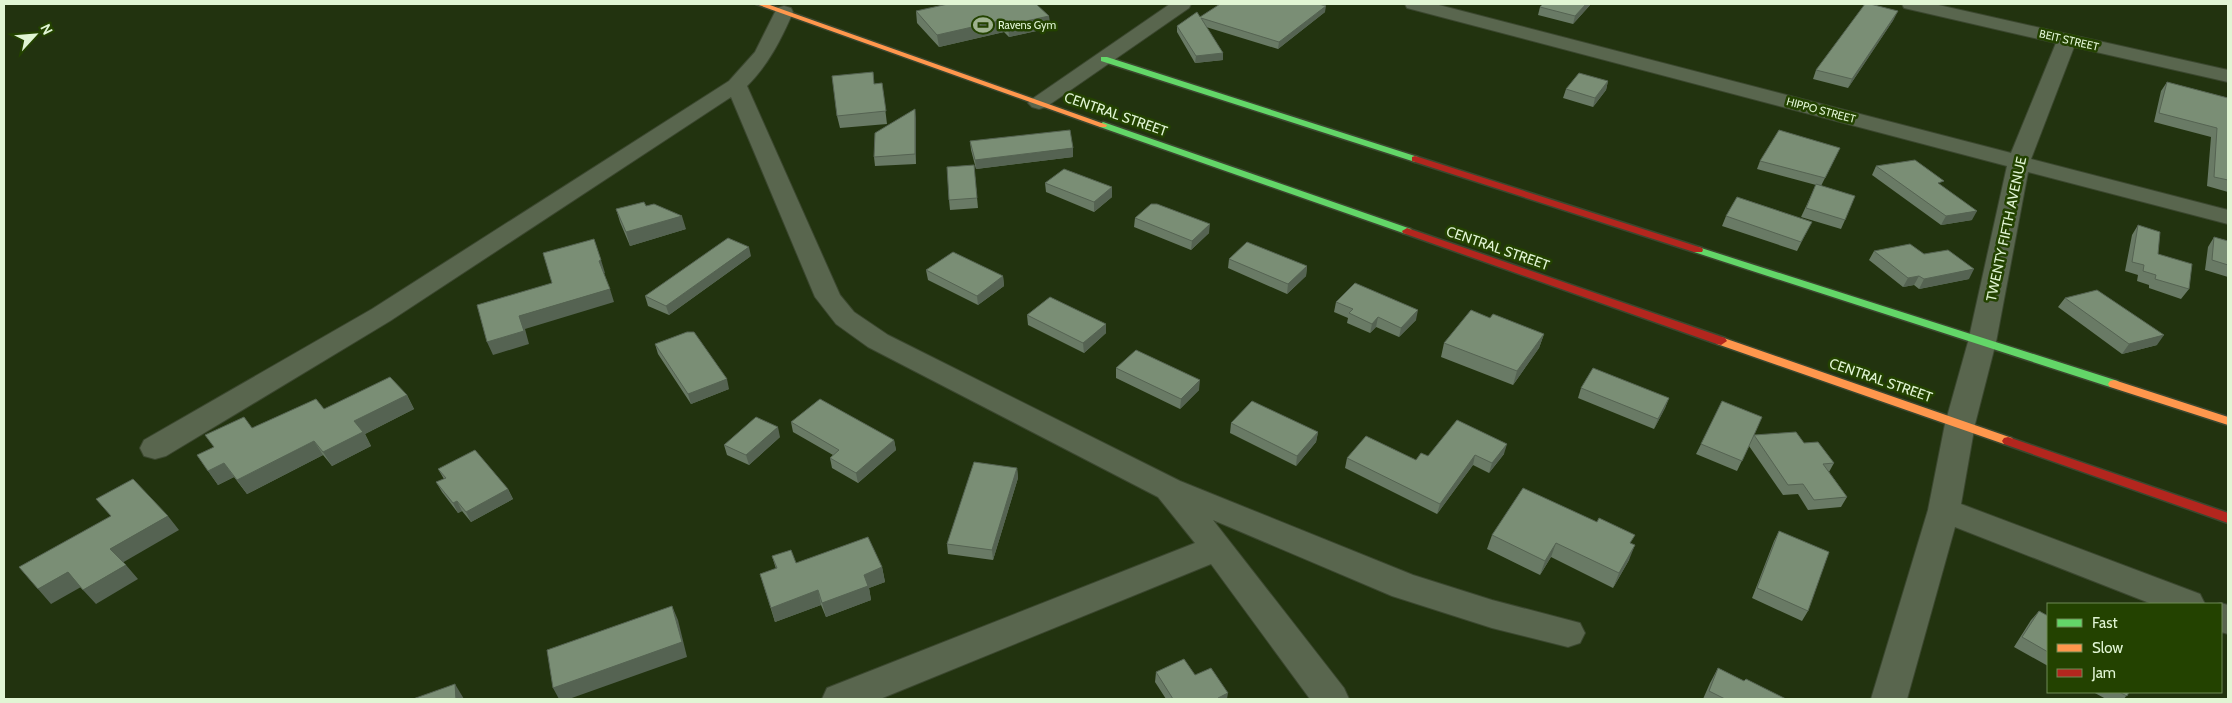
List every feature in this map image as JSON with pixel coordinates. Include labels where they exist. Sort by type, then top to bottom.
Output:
[{"type":"street","name":"CENTRAL STREET","points":[[760,4],[1039,104],[2228,518]]},
{"type":"street","points":[[1039,104],[1182,4]]},
{"type":"street","name":"HIPPO STREET","points":[[1414,4],[2228,216]]},
{"type":"street","name":"BEIT STREET","points":[[1911,4],[2228,76]]},
{"type":"street","points":[[156,448],[382,314],[736,85],[755,67],[784,12]]},
{"type":"street","name":"TWENTY FIFTH AVENUE","points":[[1889,699],[1944,510],[1960,424],[1982,342],[2019,161],[2067,39]]},
{"type":"street","points":[[1104,59],[2228,421]]},
{"type":"street","points":[[736,85],[828,297],[845,318],[878,341],[1168,489],[1404,586],[1492,614],[1568,633]]},
{"type":"street","points":[[1168,489],[1217,548],[1331,699]]},
{"type":"street","points":[[1944,510],[2185,603]]},
{"type":"street","points":[[840,699],[1217,548]]},
{"type":"building","points":[[948,4],[1036,4],[1049,16],[1008,25],[1003,20],[937,35],[916,11]]},
{"type":"building","points":[[1220,4],[1318,4],[1326,6],[1279,42],[1201,18],[1223,53],[1196,56],[1177,26],[1197,12],[1200,17]]},
{"type":"building","points":[[1543,4],[1586,4],[1575,16],[1540,7]]},
{"type":"building","points":[[1865,4],[1898,11],[1852,79],[1816,70]]},
{"type":"building","points":[[873,72],[874,84],[882,83],[886,111],[837,116],[832,76]]},
{"type":"building","points":[[1579,73],[1608,81],[1595,98],[1566,89]]},
{"type":"building","points":[[2167,82],[2228,98],[2228,180],[2214,177],[2217,128],[2159,113]]},
{"type":"building","points":[[915,109],[915,154],[874,157],[875,133]]},
{"type":"building","points":[[1070,130],[1073,148],[975,160],[970,141]]},
{"type":"building","points":[[1779,130],[1840,148],[1825,178],[1760,161]]},
{"type":"building","points":[[1915,160],[1944,181],[1938,183],[1977,211],[1946,216],[1876,166]]},
{"type":"building","points":[[974,165],[977,198],[949,200],[947,167]]},
{"type":"building","points":[[1064,169],[1112,187],[1094,202],[1045,183]]},
{"type":"building","points":[[1816,184],[1855,196],[1845,220],[1806,208]]},
{"type":"building","points":[[1737,197],[1812,222],[1801,242],[1726,216]]},
{"type":"building","points":[[644,202],[646,206],[654,204],[682,216],[626,232],[616,209]]},
{"type":"building","points":[[1151,204],[1157,204],[1210,224],[1192,241],[1135,218]]},
{"type":"building","points":[[2138,225],[2160,232],[2158,254],[2192,264],[2189,289],[2155,279],[2156,275],[2143,271],[2144,265],[2132,262]]},
{"type":"building","points":[[2214,237],[2228,241],[2228,265],[2212,260]]},
{"type":"building","points":[[728,238],[749,247],[666,306],[645,296]]},
{"type":"building","points":[[594,239],[601,260],[599,261],[610,289],[519,316],[524,331],[487,342],[477,305],[552,283],[543,253]]},
{"type":"building","points":[[1247,242],[1307,266],[1288,284],[1229,259]]},
{"type":"building","points":[[1910,244],[1924,254],[1948,250],[1974,269],[1924,279],[1919,276],[1908,278],[1874,251]]},
{"type":"building","points":[[953,252],[1003,276],[977,296],[926,270]]},
{"type":"building","points":[[1355,283],[1418,310],[1401,328],[1378,317],[1372,324],[1349,313],[1353,309],[1336,302]]},
{"type":"building","points":[[2097,290],[2164,335],[2129,344],[2065,298]]},
{"type":"building","points":[[1050,297],[1106,324],[1083,343],[1027,315]]},
{"type":"building","points":[[1471,310],[1490,318],[1493,314],[1544,334],[1517,371],[1444,343]]},
{"type":"building","points":[[687,332],[694,332],[727,379],[688,394],[655,344]]},
{"type":"building","points":[[1136,350],[1200,380],[1181,399],[1116,368]]},
{"type":"building","points":[[1593,368],[1669,398],[1658,419],[1581,388]]},
{"type":"building","points":[[390,377],[407,395],[354,421],[363,432],[323,452],[314,441],[237,480],[224,463],[208,471],[197,455],[214,447],[205,435],[244,417],[252,428],[316,399],[324,409]]},
{"type":"building","points":[[820,399],[894,440],[856,473],[830,458],[839,450],[791,422]]},
{"type":"building","points":[[1252,401],[1318,432],[1297,456],[1231,423]]},
{"type":"building","points":[[1722,401],[1762,417],[1742,461],[1701,444]]},
{"type":"building","points":[[756,417],[778,427],[746,455],[724,445]]},
{"type":"building","points":[[1457,420],[1507,444],[1492,463],[1475,455],[1440,504],[1347,458],[1366,436],[1416,460],[1421,453],[1428,456]]},
{"type":"building","points":[[1796,432],[1804,443],[1818,442],[1834,463],[1823,464],[1847,497],[1814,500],[1803,484],[1788,485],[1754,435]]},
{"type":"building","points":[[475,450],[508,489],[466,512],[457,501],[453,503],[436,482],[446,478],[438,469]]},
{"type":"building","points":[[974,462],[1017,468],[992,550],[947,544]]},
{"type":"building","points":[[133,479],[168,516],[110,549],[126,565],[83,590],[68,572],[38,589],[19,567],[111,516],[96,499]]},
{"type":"building","points":[[1523,488],[1597,522],[1599,518],[1635,535],[1630,543],[1635,545],[1619,573],[1556,543],[1545,561],[1492,535]]},
{"type":"building","points":[[1779,531],[1829,552],[1808,611],[1757,588]]},
{"type":"building","points":[[868,537],[882,567],[864,575],[868,586],[822,603],[818,590],[771,608],[760,574],[777,568],[772,556],[791,550],[796,563]]},
{"type":"building","points":[[672,606],[682,642],[553,688],[547,650]]},
{"type":"building","points":[[2039,611],[2047,615],[2047,651],[2022,637]]},
{"type":"building","points":[[1184,659],[1195,675],[1211,668],[1228,693],[1219,699],[1173,699],[1156,672]]},
{"type":"building","points":[[1718,668],[1744,681],[1746,679],[1786,699],[1725,699],[1709,691]]},
{"type":"building","points":[[455,684],[456,699],[413,699]]},
{"type":"traffic: fast","points":[[1104,59],[1415,159]]},
{"type":"traffic: fast","points":[[1103,125],[1407,231]]},
{"type":"traffic: fast","points":[[1698,250],[2114,384]]},
{"type":"traffic: slow","points":[[760,4],[1103,125]]},
{"type":"traffic: slow","points":[[1721,341],[2008,441]]},
{"type":"traffic: slow","points":[[2114,384],[2228,421]]},
{"type":"traffic: jam","points":[[1415,159],[1698,250]]},
{"type":"traffic: jam","points":[[1407,231],[1721,341]]},
{"type":"traffic: jam","points":[[2008,441],[2228,518]]},
{"type":"place","name":"Ravens Gym","points":[[983,25]]}]
